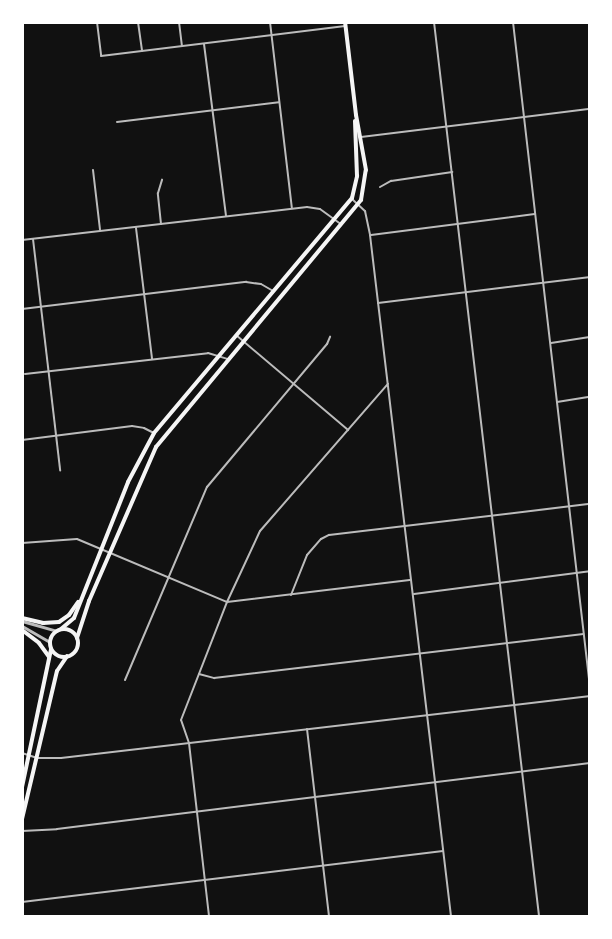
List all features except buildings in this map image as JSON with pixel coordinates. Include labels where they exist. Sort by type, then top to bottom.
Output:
[{"type":"main road","points":[[22,819],[57,671],[67,656],[76,650],[76,638],[110,551],[153,453],[171,426],[359,203],[367,174],[356,115],[345,24]]},
{"type":"main road","points":[[22,787],[51,649],[50,642],[59,630],[74,618],[81,596],[138,461],[154,433],[352,198],[357,176],[356,115]]},
{"type":"main road","points":[[22,620],[59,622],[71,613],[81,596]]},
{"type":"main road","points":[[22,628],[39,643],[49,657]]},
{"type":"main road","points":[[59,630],[70,631],[76,638]]},
{"type":"main road","points":[[51,649],[58,656],[67,656]]},
{"type":"street","points":[[97,22],[101,56],[345,24]]},
{"type":"street","points":[[138,22],[142,51]]},
{"type":"street","points":[[179,22],[182,46]]},
{"type":"street","points":[[270,22],[292,208]]},
{"type":"street","points":[[434,22],[539,916]]},
{"type":"street","points":[[513,22],[590,687]]},
{"type":"street","points":[[204,44],[226,216]]},
{"type":"street","points":[[117,122],[279,102]]},
{"type":"street","points":[[361,137],[590,109]]},
{"type":"street","points":[[93,170],[100,231]]},
{"type":"street","points":[[380,187],[391,181],[452,172]]},
{"type":"street","points":[[161,224],[158,193],[162,180]]},
{"type":"street","points":[[352,198],[359,203],[366,214],[370,235],[451,916]]},
{"type":"street","points":[[22,240],[292,208],[317,208],[341,224]]},
{"type":"street","points":[[370,235],[535,214]]},
{"type":"street","points":[[136,228],[152,359]]},
{"type":"street","points":[[33,239],[60,470]]},
{"type":"street","points":[[378,303],[590,277]]},
{"type":"street","points":[[22,309],[251,282],[273,291]]},
{"type":"street","points":[[236,335],[348,429]]},
{"type":"street","points":[[125,680],[207,487],[327,344],[330,337]]},
{"type":"street","points":[[550,343],[590,337]]},
{"type":"street","points":[[25,374],[208,353],[219,354],[228,359]]},
{"type":"street","points":[[209,916],[189,742],[181,720],[227,602],[260,531],[388,384]]},
{"type":"street","points":[[557,402],[590,397]]},
{"type":"street","points":[[22,440],[137,426],[154,433]]},
{"type":"street","points":[[291,595],[307,555],[329,535],[590,504]]},
{"type":"street","points":[[22,543],[64,538],[102,548],[227,602],[411,580]]},
{"type":"street","points":[[412,594],[590,571]]},
{"type":"street","points":[[22,620],[59,630]]},
{"type":"street","points":[[22,628],[50,642]]},
{"type":"street","points":[[199,673],[214,678],[584,634]]},
{"type":"street","points":[[22,753],[36,758],[61,758],[590,696]]},
{"type":"street","points":[[307,729],[329,916]]},
{"type":"street","points":[[22,831],[196,812],[590,763]]},
{"type":"street","points":[[22,902],[204,878],[443,851]]}]
